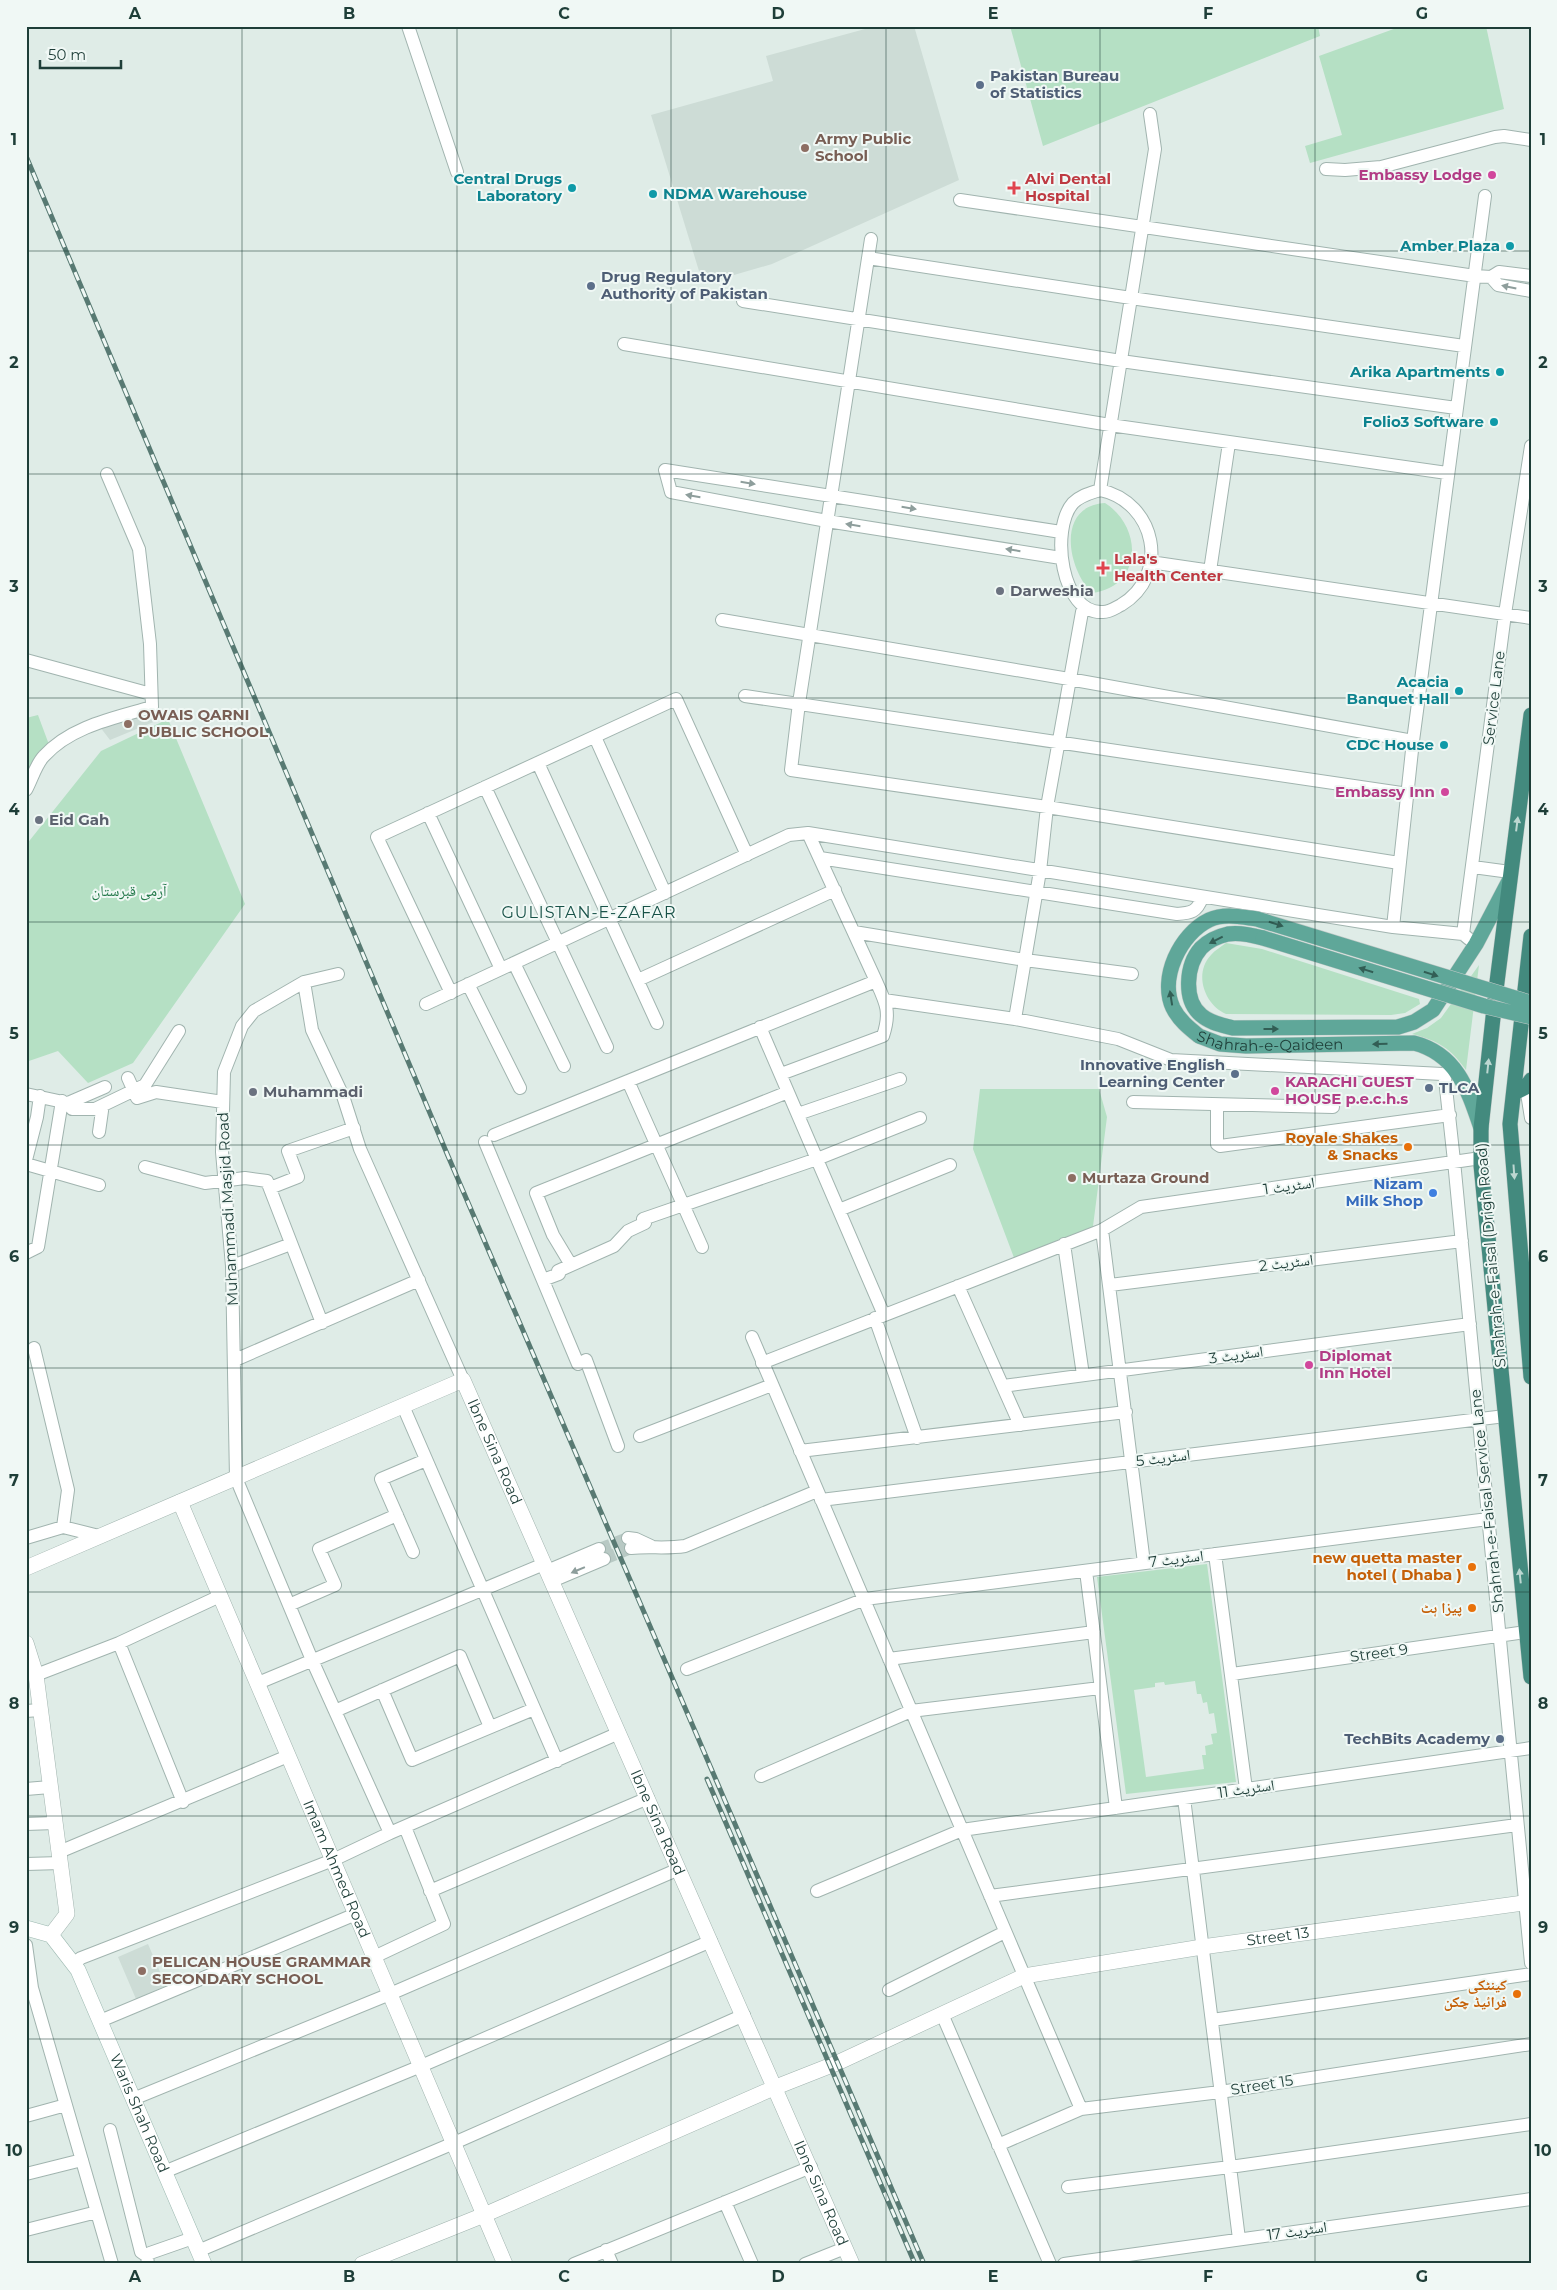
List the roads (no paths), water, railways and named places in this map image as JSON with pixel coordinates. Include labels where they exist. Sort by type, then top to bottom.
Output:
[{"type":"highway","name":"Shahrah-e-Faisal (Drigh Road)","points":[[1531,715],[1481,1128],[1481,1158],[1531,1676]]},
{"type":"highway","name":"Shahrah-e-Faisal (Drigh Road)","points":[[1531,936],[1525,1087],[1510,1124],[1531,1377]]},
{"type":"main road","name":"Shahrah-e-Qaideen","points":[[1510,876],[1476,944],[1433,1010],[1414,1022],[1398,1027],[1377,1028],[1233,1028],[1217,1024],[1200,1014],[1190,999],[1188,982],[1193,962],[1201,949],[1216,938],[1230,934],[1245,934],[1263,938],[1484,1006],[1531,1017]]},
{"type":"main road","name":"Shahrah-e-Qaideen","points":[[1481,1128],[1469,1095],[1452,1064],[1428,1047],[1414,1043],[1246,1046],[1220,1044],[1199,1036],[1185,1025],[1173,1007],[1170,989],[1171,970],[1177,951],[1192,932],[1209,920],[1231,915],[1258,919],[1531,1003]]},
{"type":"street","points":[[408,26],[457,172]]},
{"type":"street","points":[[1100,490],[1154,150],[1150,114]]},
{"type":"street","points":[[1326,169],[1381,167],[1504,136],[1531,140]]},
{"type":"street","points":[[1393,927],[1413,741],[1485,196]]},
{"type":"street","points":[[960,200],[1475,276],[1491,277],[1499,272],[1531,276]]},
{"type":"street","points":[[871,239],[799,703],[791,770],[1047,807],[1399,863]]},
{"type":"street","points":[[868,258],[1464,346]]},
{"type":"street","points":[[1491,277],[1498,285],[1531,292]]},
{"type":"street","points":[[743,300],[1120,361],[1456,408]]},
{"type":"street","points":[[624,344],[1110,425],[1447,473]]},
{"type":"street","points":[[1210,571],[1229,443]]},
{"type":"street","name":"Service Lane","points":[[1464,934],[1505,614],[1531,446]]},
{"type":"street","points":[[1061,532],[666,470],[671,492],[827,521],[1062,558]]},
{"type":"street","points":[[26,790],[43,756],[60,742],[87,726],[152,707],[150,644],[139,549],[107,474]]},
{"type":"street","points":[[1100,490],[1117,495],[1130,503],[1141,514],[1149,531],[1152,546],[1146,578],[1127,601],[1102,613],[1084,608],[1072,590],[1062,558],[1061,532],[1064,517],[1074,503],[1084,495],[1100,490]]},
{"type":"street","points":[[1150,562],[1531,618]]},
{"type":"street","points":[[884,1000],[1015,1019],[1037,892],[1047,807],[1069,679],[1084,608]]},
{"type":"street","points":[[722,620],[1069,679],[1413,741]]},
{"type":"street","points":[[26,660],[151,694]]},
{"type":"street","points":[[745,696],[1408,794]]},
{"type":"street","points":[[451,992],[377,837],[428,813],[676,699],[747,855]]},
{"type":"street","points":[[595,736],[665,893]]},
{"type":"street","points":[[538,763],[657,1023]]},
{"type":"street","points":[[485,787],[607,1047]]},
{"type":"street","points":[[428,813],[501,969]]},
{"type":"street","points":[[781,1074],[883,1036],[888,1020],[884,1000],[876,981],[808,833]]},
{"type":"street","points":[[426,1004],[789,836],[808,833],[1202,898],[1393,927],[1464,934],[1476,944]]},
{"type":"street","points":[[820,858],[1177,914],[1191,913],[1198,908],[1202,898]]},
{"type":"street","points":[[1473,867],[1510,876]]},
{"type":"street","points":[[638,980],[834,890]]},
{"type":"street","points":[[854,932],[1025,960],[1132,974]]},
{"type":"street","points":[[514,963],[564,1066]]},
{"type":"street","name":"Muhammadi Masjid Road","points":[[236,1478],[232,1266],[222,1152],[224,1072],[242,1026],[254,1011],[304,982],[338,974]]},
{"type":"street","points":[[618,1446],[586,1360],[578,1364],[543,1280],[489,1139],[876,981]]},
{"type":"street","points":[[26,1568],[463,1380],[360,1149],[343,1096],[312,1030],[304,982]]},
{"type":"street","points":[[468,984],[520,1088]]},
{"type":"street","name":"Shahrah-e-Faisal Service Lane","points":[[1015,1019],[1118,1039],[1171,1060],[1407,1071],[1442,1074],[1445,1079],[1501,1636],[1517,1825],[1528,1902],[1531,1963]]},
{"type":"street","points":[[760,1028],[839,1210],[880,1317],[917,1438]]},
{"type":"street","points":[[96,1109],[145,1085],[179,1031]]},
{"type":"street","points":[[128,1078],[137,1098],[156,1092],[222,1102]]},
{"type":"street","points":[[798,1114],[900,1079]]},
{"type":"street","points":[[628,1081],[702,1247]]},
{"type":"street","points":[[65,1102],[105,1087]]},
{"type":"street","points":[[1525,1087],[1531,1118]]},
{"type":"street","points":[[571,1265],[553,1236],[536,1193],[788,1092]]},
{"type":"street","points":[[26,1094],[65,1102],[72,1109],[102,1110],[99,1132]]},
{"type":"street","points":[[26,1160],[37,1117],[40,1096]]},
{"type":"street","points":[[26,1253],[38,1247],[50,1172],[65,1102]]},
{"type":"street","points":[[1134,1102],[1333,1107]]},
{"type":"street","points":[[1217,1105],[1217,1144],[1220,1146],[1450,1115]]},
{"type":"street","points":[[543,1280],[559,1274],[558,1271],[614,1246],[628,1231],[645,1223],[643,1219],[817,1159],[920,1118]]},
{"type":"street","points":[[270,1188],[298,1177],[288,1151],[354,1128]]},
{"type":"street","name":"اسٹریٹ 1","points":[[762,1363],[1102,1230],[1141,1207],[1481,1158]]},
{"type":"street","points":[[26,1164],[99,1186]]},
{"type":"street","points":[[839,1210],[950,1165]]},
{"type":"street","points":[[144,1167],[194,1181],[225,1182],[245,1178],[267,1181],[322,1323]]},
{"type":"street","points":[[1102,1230],[1144,1563]]},
{"type":"street","name":"اسٹریٹ 2","points":[[1110,1285],[1462,1241]]},
{"type":"street","points":[[232,1266],[290,1244]]},
{"type":"street","points":[[1064,1244],[1083,1375]]},
{"type":"street","points":[[235,1360],[420,1280]]},
{"type":"street","points":[[958,1286],[1020,1425]]},
{"type":"street","name":"اسٹریٹ 3","points":[[1002,1386],[1470,1324]]},
{"type":"street","points":[[752,1337],[1081,2109]]},
{"type":"street","points":[[34,1348],[68,1490],[63,1528]]},
{"type":"street","name":"Ibne Sina Road","points":[[463,1380],[744,2014],[852,2264]]},
{"type":"street","points":[[640,1436],[772,1385]]},
{"type":"street","points":[[403,1406],[481,1590],[557,1761]]},
{"type":"street","points":[[800,1451],[1126,1412]]},
{"type":"street","name":"اسٹریٹ 5","points":[[630,1543],[666,1549],[684,1546],[819,1496],[1132,1462],[1505,1416]]},
{"type":"street","points":[[413,1552],[381,1479],[426,1460]]},
{"type":"street","points":[[236,1478],[312,1660],[390,1833]]},
{"type":"street","name":"Imam Ahmed Road","points":[[180,1502],[505,2264]]},
{"type":"street","points":[[289,1605],[335,1585],[319,1549],[396,1515]]},
{"type":"street","name":"اسٹریٹ 7","points":[[687,1669],[865,1599],[1488,1519]]},
{"type":"street","points":[[26,1538],[63,1528],[99,1536]]},
{"type":"street","points":[[258,1683],[481,1590],[548,1572],[601,1554]]},
{"type":"street","points":[[1215,1554],[1246,1789]]},
{"type":"street","points":[[1086,1571],[1116,1808]]},
{"type":"street","points":[[36,1675],[119,1643],[220,1596]]},
{"type":"street","points":[[889,1659],[1094,1632]]},
{"type":"street","name":"Street 9","points":[[1232,1674],[1526,1632]]},
{"type":"street","points":[[119,1643],[182,1802]]},
{"type":"street","points":[[26,1928],[51,1935],[67,1914],[50,1787],[33,1710],[36,1675],[27,1650]]},
{"type":"street","points":[[335,1710],[460,1656],[490,1727]]},
{"type":"street","points":[[762,1776],[911,1711],[1100,1688]]},
{"type":"street","points":[[382,1690],[412,1760],[534,1709]]},
{"type":"street","points":[[74,1963],[81,1958],[333,1860],[390,1833],[619,1734]]},
{"type":"street","name":"اسٹریٹ 11","points":[[816,1891],[962,1830],[1531,1748]]},
{"type":"street","points":[[26,1864],[60,1858],[288,1756]]},
{"type":"street","points":[[26,1789],[50,1787]]},
{"type":"street","points":[[430,1891],[648,1798]]},
{"type":"street","points":[[1184,1798],[1239,2239]]},
{"type":"street","points":[[26,1824],[55,1823]]},
{"type":"street","points":[[990,1896],[1517,1825]]},
{"type":"street","points":[[374,1957],[444,1924],[405,1827]]},
{"type":"street","points":[[133,2098],[390,1994],[679,1869]]},
{"type":"street","name":"Street 13","points":[[362,2264],[484,2215],[776,2087],[837,2063],[1024,1976],[1202,1947],[1528,1902]]},
{"type":"street","points":[[100,2021],[356,1914]]},
{"type":"street","points":[[889,1990],[1006,1932]]},
{"type":"street","name":"Waris Shah Road","points":[[51,1935],[74,1963],[198,2251]]},
{"type":"street","points":[[164,2172],[421,2066],[711,1941]]},
{"type":"street","points":[[26,1945],[28,1978],[97,2212],[109,2263]]},
{"type":"street","points":[[1212,2020],[1531,1974]]},
{"type":"street","points":[[148,2260],[150,2253],[198,2251],[454,2143],[744,2014]]},
{"type":"street","points":[[942,2014],[1050,2264]]},
{"type":"street","name":"Street 15","points":[[998,2145],[1081,2109],[1220,2092],[1531,2044]]},
{"type":"street","points":[[26,2116],[66,2105]]},
{"type":"street","points":[[1068,2187],[1230,2167],[1531,2124]]},
{"type":"street","points":[[110,2130],[141,2252],[148,2260]]},
{"type":"street","points":[[26,2174],[82,2160]]},
{"type":"street","points":[[574,2264],[811,2167]]},
{"type":"street","name":"اسٹریٹ 17","points":[[1064,2264],[1531,2199]]},
{"type":"street","points":[[725,2202],[752,2264]]},
{"type":"street","points":[[26,2230],[97,2212]]},
{"type":"street","points":[[804,2264],[845,2248]]},
{"type":"street","points":[[606,2250],[612,2264]]},
{"type":"tunnel","points":[[599,1549],[628,1538]]},
{"type":"tunnel","points":[[604,1559],[631,1548]]},
{"type":"railway","points":[[26,156],[448,1156],[924,2264]]},
{"type":"railway","points":[[707,1779],[915,2264]]},
{"type":"place","name":"Pakistan Bureau of Statistics","points":[[980,85]]},
{"type":"place","name":"Army Public School","points":[[805,148]]},
{"type":"place","name":"Embassy Lodge","points":[[1492,175]]},
{"type":"place","name":"Central Drugs Laboratory","points":[[572,188]]},
{"type":"place","name":"Alvi Dental Hospital","points":[[1014,188]]},
{"type":"place","name":"NDMA Warehouse","points":[[653,194]]},
{"type":"place","name":"Amber Plaza","points":[[1510,246]]},
{"type":"place","name":"Drug Regulatory Authority of Pakistan","points":[[591,286]]},
{"type":"place","name":"Arika Apartments","points":[[1500,372]]},
{"type":"place","name":"Folio3 Software","points":[[1494,422]]},
{"type":"place","name":"Lala's Health Center","points":[[1103,568]]},
{"type":"place","name":"Darweshia","points":[[1000,591]]},
{"type":"place","name":"Acacia Banquet Hall","points":[[1459,691]]},
{"type":"place","name":"OWAIS QARNI PUBLIC SCHOOL","points":[[128,724]]},
{"type":"place","name":"CDC House","points":[[1444,745]]},
{"type":"place","name":"Embassy Inn","points":[[1445,792]]},
{"type":"place","name":"Eid Gah","points":[[39,820]]},
{"type":"place","name":"Innovative English Learning Center","points":[[1235,1074]]},
{"type":"place","name":"TLCA","points":[[1429,1088]]},
{"type":"place","name":"KARACHI GUEST HOUSE p.e.c.h.s","points":[[1275,1091]]},
{"type":"place","name":"Muhammadi","points":[[253,1092]]},
{"type":"place","name":"Royale Shakes & Snacks","points":[[1408,1147]]},
{"type":"place","name":"Murtaza Ground","points":[[1072,1178]]},
{"type":"place","name":"Nizam Milk Shop","points":[[1433,1193]]},
{"type":"place","name":"Diplomat Inn Hotel","points":[[1309,1365]]},
{"type":"place","name":"new quetta master hotel ( Dhaba )","points":[[1472,1567]]},
{"type":"place","name":"پیزا ہٹ","points":[[1472,1608]]},
{"type":"place","name":"TechBits Academy","points":[[1500,1739]]},
{"type":"place","name":"PELICAN HOUSE GRAMMAR SECONDARY SCHOOL","points":[[142,1971]]},
{"type":"place","name":"کینٹکی فرائیڈ چکن","points":[[1517,1994]]},
{"type":"district","name":"GULISTAN-E-ZAFAR","points":[[589,912]]},
{"type":"park label","name":"آرمی قبرستان","points":[[129,891]]}]
